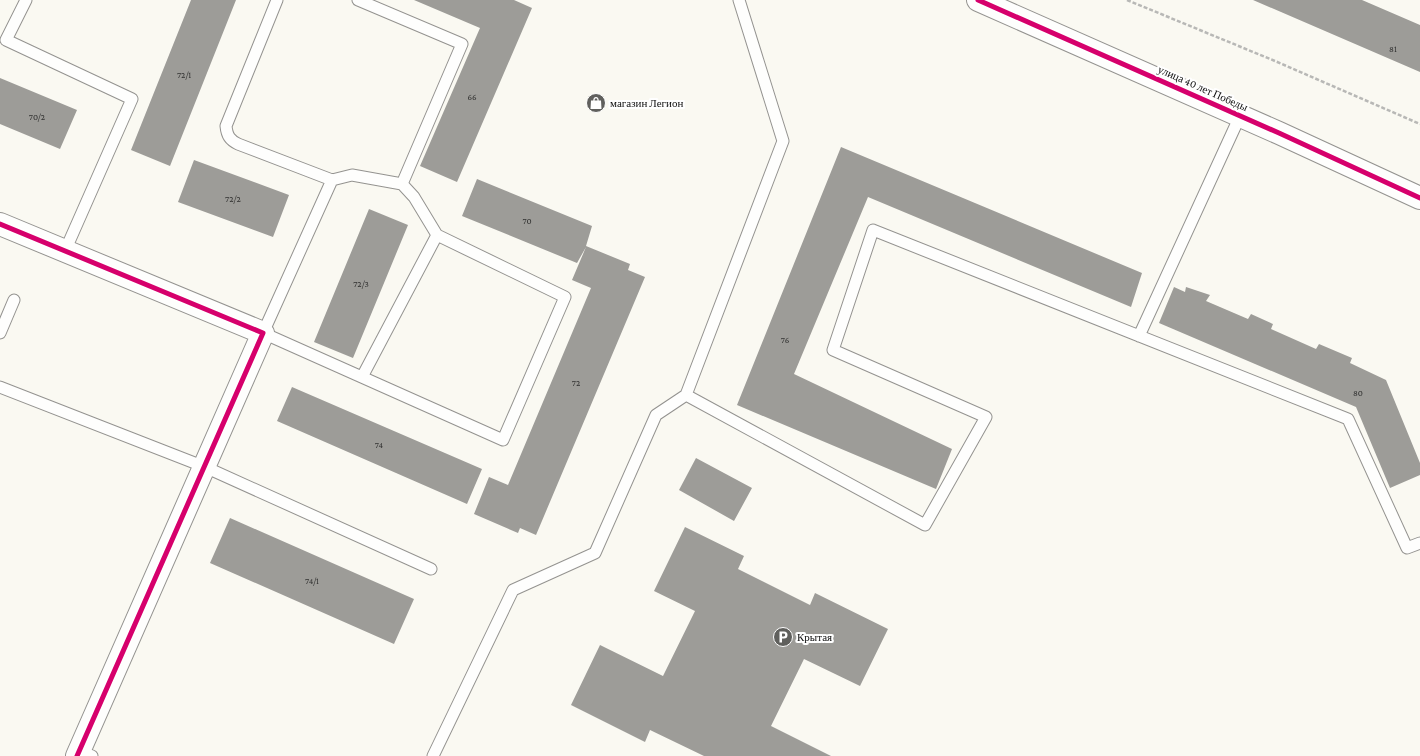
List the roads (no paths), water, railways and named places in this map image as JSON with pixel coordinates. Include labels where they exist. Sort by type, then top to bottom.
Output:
[{"type":"street","name":"улица 40 лет Победы","points":[[978,0],[1240,116],[1420,198]]},
{"type":"street","points":[[0,224],[263,333],[204,467],[83,754]]},
{"type":"lane","points":[[26,0],[6,40],[132,98],[65,251]]},
{"type":"lane","points":[[277,0],[226,126],[226,133],[231,141],[332,180],[352,175],[402,184],[422,207],[437,235],[565,297],[503,440],[263,333],[332,180]]},
{"type":"lane","points":[[358,0],[462,44],[402,184]]},
{"type":"lane","points":[[433,756],[513,590],[595,553],[656,415],[686,395],[784,141],[740,0]]},
{"type":"lane","points":[[1139,336],[1240,116]]},
{"type":"lane","points":[[686,395],[925,525],[986,417],[833,350],[873,230],[1348,419],[1406,548],[1420,543]]},
{"type":"lane","points":[[362,377],[437,235]]},
{"type":"lane","points":[[0,333],[14,300]]},
{"type":"lane","points":[[0,387],[204,467],[431,569]]},
{"type":"place","name":"магазин Легион","points":[[596,103]]},
{"type":"place","name":"Крытая","points":[[783,637]]}]
